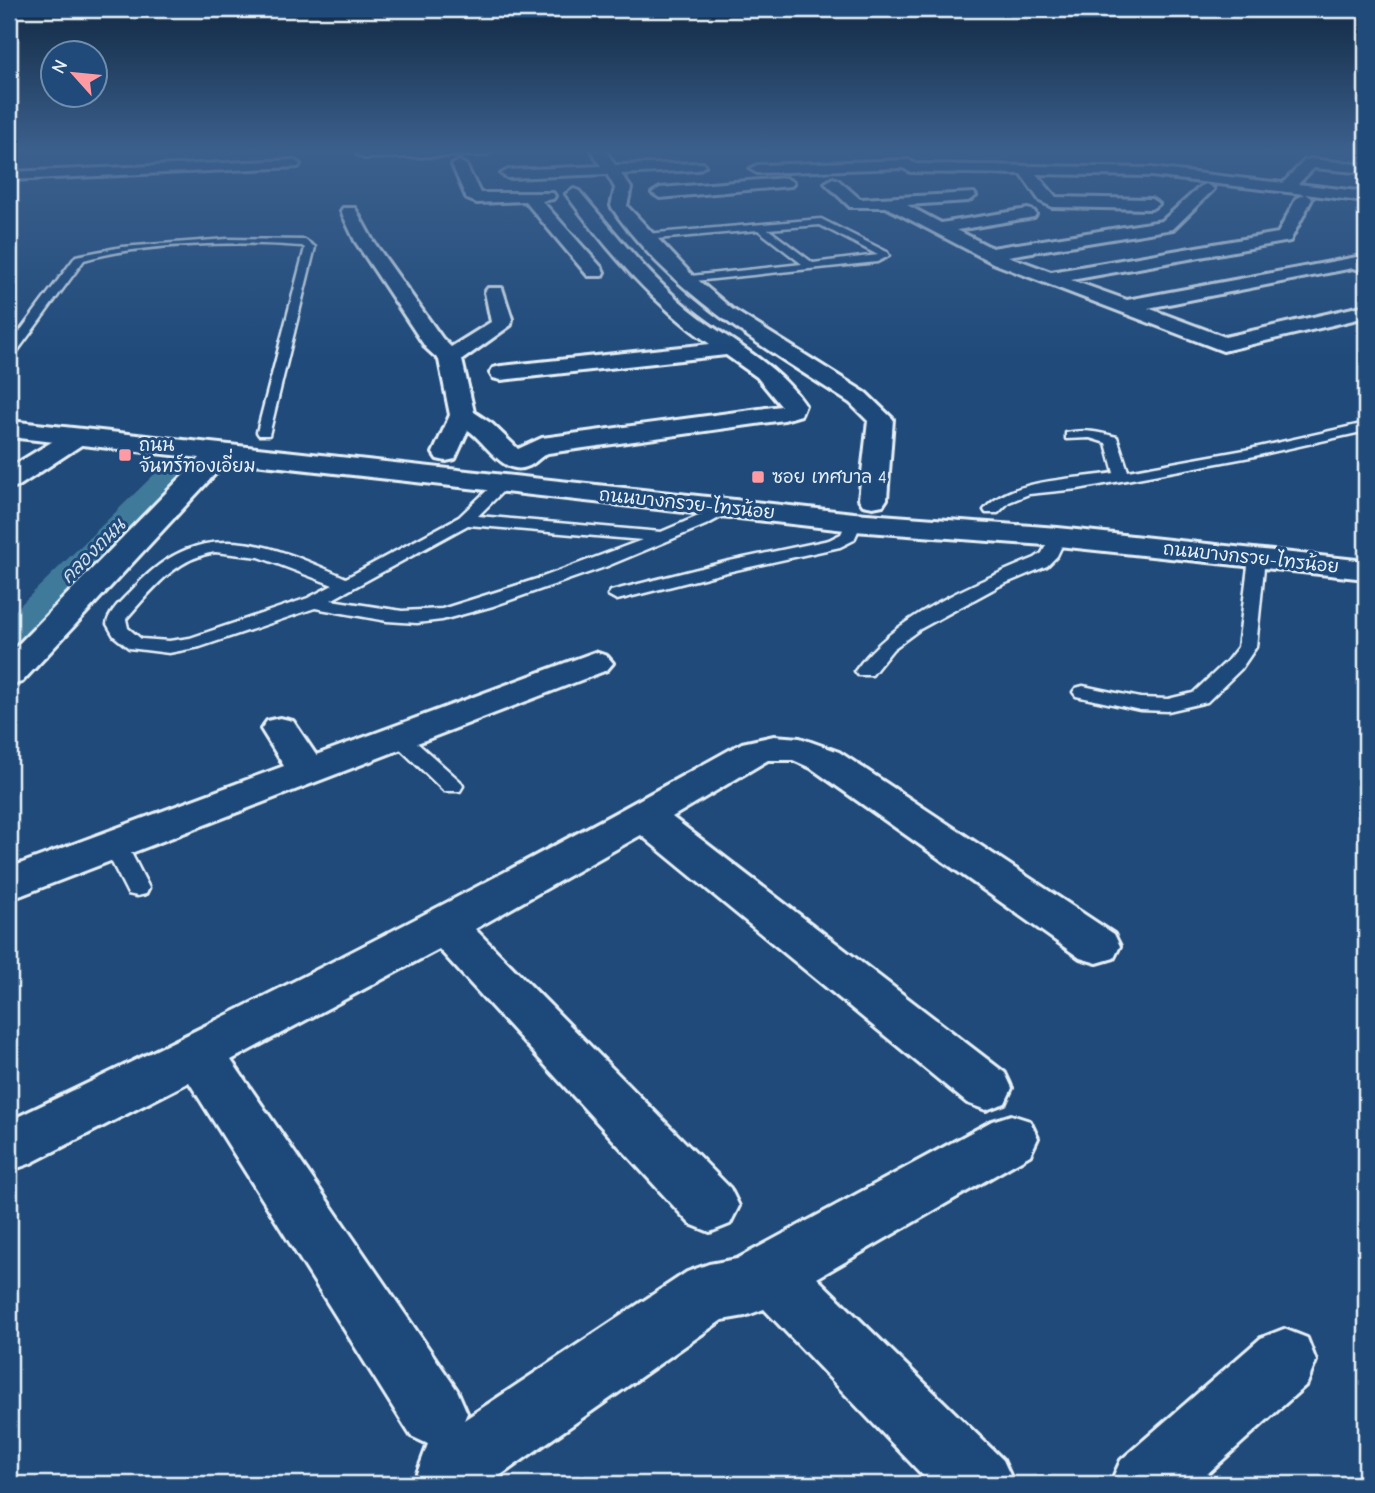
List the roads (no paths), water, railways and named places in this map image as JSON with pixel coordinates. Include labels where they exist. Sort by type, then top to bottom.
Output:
[{"type":"street","points":[[354,221],[372,253],[434,343],[450,359],[462,415],[446,453]]},
{"type":"street","points":[[552,221],[594,272]]},
{"type":"street","points":[[462,415],[483,429],[512,467],[530,451],[542,446],[792,410],[793,405],[765,372],[691,321],[648,283],[598,221]]},
{"type":"street","points":[[632,221],[685,279],[725,313],[858,398],[881,419],[873,499]]},
{"type":"street","points":[[925,221],[989,254],[1047,278],[1223,344],[1366,311]]},
{"type":"street","points":[[939,228],[989,221]]},
{"type":"street","points":[[989,254],[1167,225],[1171,221]]},
{"type":"street","points":[[1047,278],[1284,237],[1293,221]]},
{"type":"street","points":[[563,233],[605,229],[641,232]]},
{"type":"street","points":[[1124,307],[1357,262],[1364,268]]},
{"type":"street","points":[[450,359],[501,325],[495,292]]},
{"type":"street","points":[[501,373],[730,348]]},
{"type":"street","points":[[765,372],[811,369]]},
{"type":"street","name":"ถนนบางกรวย-ไทรน้อย","points":[[9,410],[264,432],[446,453],[728,509],[854,522],[1058,537],[1366,570]]},
{"type":"street","name":"ถนนบางกรวย-ไทรน้อย","points":[[9,429],[220,453],[615,470]]},
{"type":"street","points":[[9,480],[77,437]]},
{"type":"street","points":[[9,674],[220,453]]},
{"type":"street","name":"ถนนบางกรวย-ไทรน้อย","points":[[819,492],[1366,547]]},
{"type":"street","points":[[9,886],[595,663]]},
{"type":"street","points":[[280,729],[307,772]]},
{"type":"street","points":[[9,1147],[199,1055],[644,816],[756,751],[775,746],[810,751],[1097,946]]},
{"type":"street","points":[[448,1484],[452,1468],[709,1293],[745,1287],[770,1273],[998,1113],[644,816]]},
{"type":"street","points":[[443,924],[710,1206]]},
{"type":"street","points":[[199,1055],[434,1413]]},
{"type":"street","points":[[770,1273],[979,1484]]},
{"type":"street","points":[[1145,1484],[1284,1362]]},
{"type":"lane","points":[[641,232],[825,223],[884,254],[877,259],[685,279]]},
{"type":"lane","points":[[758,226],[810,265]]},
{"type":"lane","points":[[9,354],[80,258],[95,252],[280,242],[309,244],[264,432]]},
{"type":"lane","points":[[9,326],[31,325]]},
{"type":"lane","points":[[992,510],[1004,499],[1026,490],[1250,453],[1366,427]]},
{"type":"lane","points":[[1071,436],[1090,434],[1112,440],[1122,475]]},
{"type":"lane","points":[[348,586],[271,553],[212,548],[174,560],[117,618],[116,624],[121,632],[136,644],[169,647],[193,643],[314,602],[348,586],[465,520],[512,467]]},
{"type":"lane","points":[[314,602],[396,617],[430,616],[464,609],[592,567],[666,538],[728,509]]},
{"type":"lane","points":[[465,520],[666,538]]},
{"type":"lane","points":[[617,594],[724,566],[834,544],[848,537],[854,522]]},
{"type":"lane","points":[[865,671],[886,645],[914,625],[993,582],[1041,562],[1049,556],[1058,537]]},
{"type":"lane","points":[[1083,692],[1140,704],[1168,705],[1200,698],[1234,665],[1247,648],[1257,558]]},
{"type":"lane","points":[[399,737],[452,786]]},
{"type":"lane","points":[[116,845],[137,888]]},
{"type":"waterway","name":"คลองถนน","points":[[9,634],[177,468]]},
{"type":"place","name":"ถนน จันทร์ทองเอี่ยม","points":[[125,455]]},
{"type":"place","name":"ซอย เทศบาล 4","points":[[758,477]]}]
